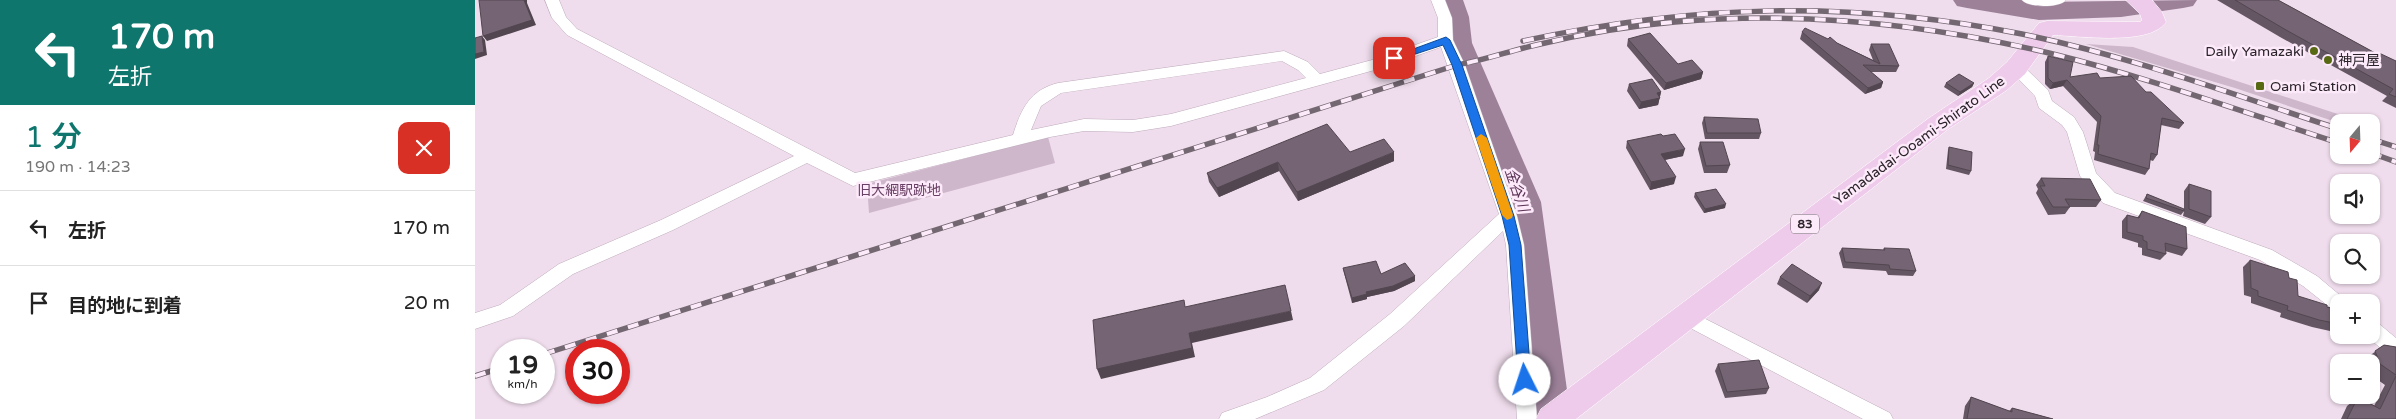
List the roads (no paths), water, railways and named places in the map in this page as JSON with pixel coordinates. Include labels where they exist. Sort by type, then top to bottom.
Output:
[{"type":"main road","name":"Yamadadai-Ooami-Shirato Line","points":[[1551,419],[1938,124],[1998,84],[2016,68],[2047,28],[2139,30],[2148,27],[2154,22],[2154,16],[2137,0]]},
{"type":"street","points":[[552,0],[556,15],[563,25],[573,32],[853,180],[879,176],[1020,139],[1085,125],[1133,126],[1171,120],[1317,81],[1446,40]]},
{"type":"street","points":[[1438,0],[1445,18],[1446,40],[1457,65],[1508,216],[1515,245],[1527,419]]},
{"type":"street","points":[[2029,0],[2059,0]]},
{"type":"street","points":[[1020,139],[1028,113],[1039,97],[1058,88],[1284,56],[1303,66],[1317,81]]},
{"type":"street","points":[[2016,68],[2042,94],[2045,104],[2068,121],[2075,132],[2088,176],[2109,198],[2266,255],[2310,281],[2330,297]]},
{"type":"street","points":[[475,321],[506,311],[566,268],[667,225],[808,156]]},
{"type":"street","points":[[1229,419],[1273,404],[1317,384],[1397,320],[1508,216]]},
{"type":"street","points":[[1684,316],[1883,419]]},
{"type":"street","points":[[2380,336],[2396,349]]},
{"type":"waterway","name":"金谷川","points":[[1449,0],[1455,17],[1458,43],[1524,202],[1551,419]]},
{"type":"waterway","points":[[1967,0],[2039,11],[2121,8],[2183,0]]},
{"type":"railway","points":[[1523,41],[1586,29],[1711,14],[1772,11],[1896,16],[1958,23],[2022,34],[2102,53],[2182,77],[2330,126]]},
{"type":"railway","points":[[555,351],[1457,65],[1553,41],[1640,26],[1722,19],[1816,19],[1863,22],[1957,34],[2086,62],[2195,95],[2330,140]]},
{"type":"railway","points":[[2380,142],[2396,147]]},
{"type":"railway","points":[[2380,156],[2396,162]]},
{"type":"railway","points":[[475,376],[490,371]]},
{"type":"place","name":"Daily Yamazaki","points":[[2314,51]]},
{"type":"place","name":"神戸屋","points":[[2328,60]]},
{"type":"place","name":"Oami Station","points":[[2260,86]]},
{"type":"park label","name":"旧大網駅跡地","points":[[899,190]]}]
